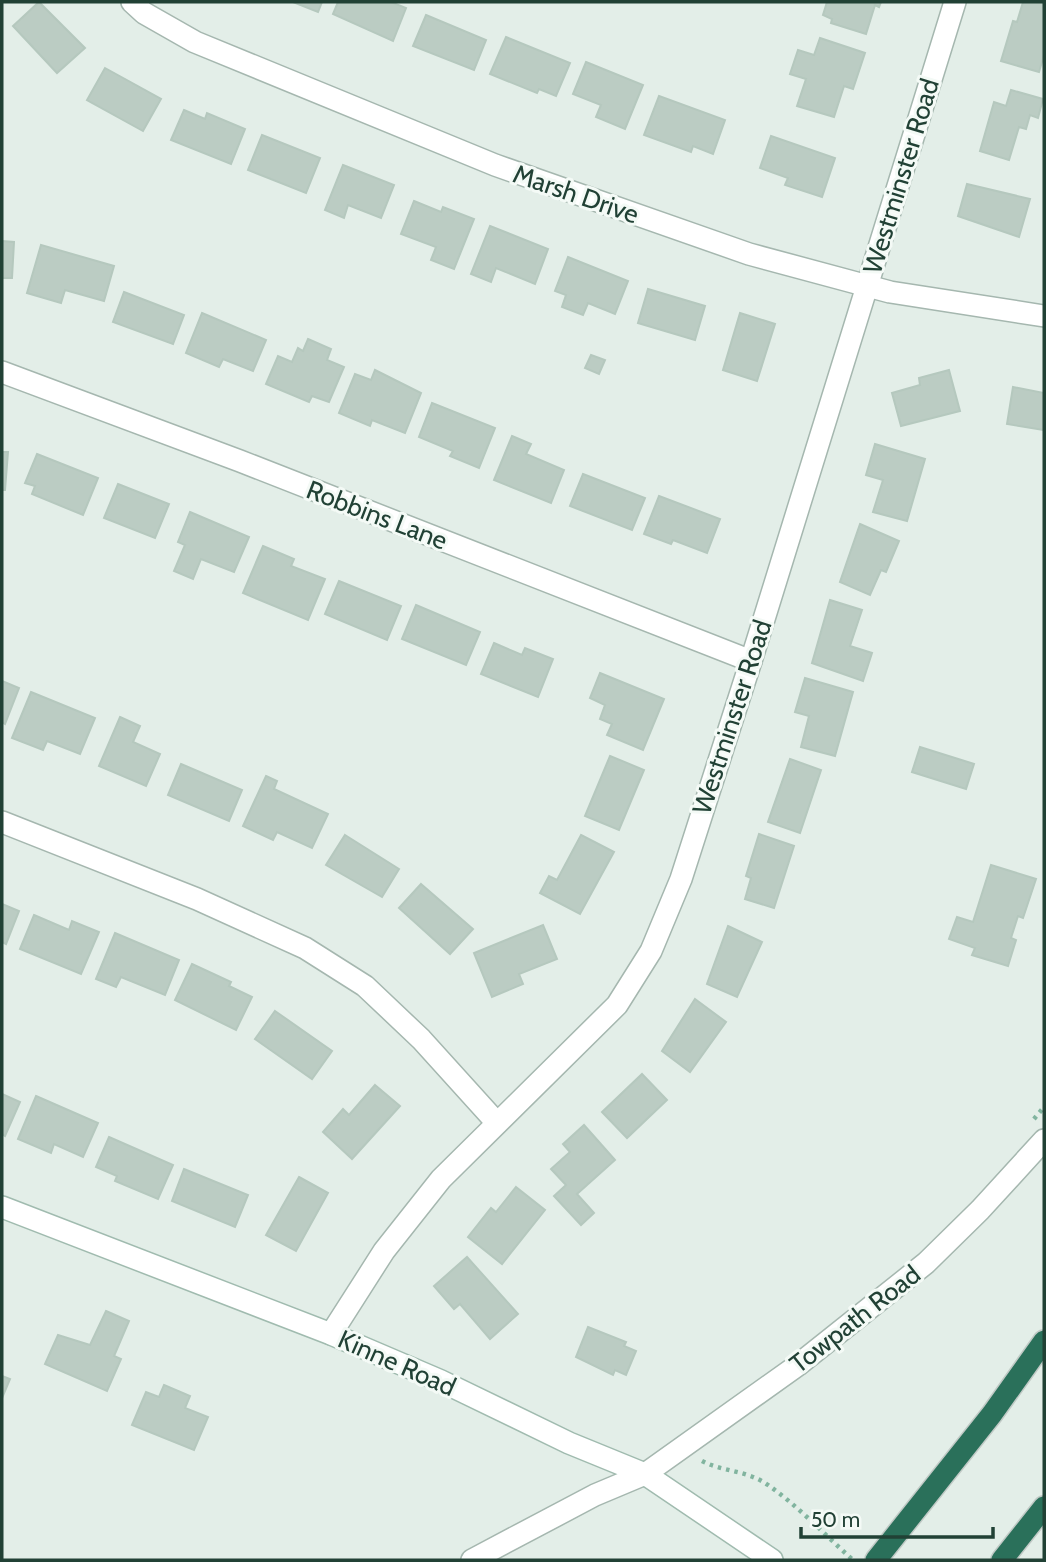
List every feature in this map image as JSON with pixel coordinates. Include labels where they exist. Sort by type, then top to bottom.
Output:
[{"type":"highway","points":[[876,1560],[992,1414],[1044,1341]]},
{"type":"highway","points":[[1002,1560],[1044,1507]]},
{"type":"street","name":"Marsh Drive","points":[[132,2],[144,13],[195,42],[495,165],[749,254],[890,292],[1044,316]]},
{"type":"street","name":"Westminster Road","points":[[331,1334],[392,1240],[441,1179],[617,1005],[651,951],[681,879],[751,661],[955,2]]},
{"type":"street","name":"Robbins Lane","points":[[2,372],[240,461],[751,661]]},
{"type":"street","points":[[2,822],[197,899],[305,948],[365,986],[421,1038],[497,1123]]},
{"type":"street","name":"Towpath Road","points":[[472,1560],[595,1495],[645,1474],[798,1365],[926,1263],[1014,1175],[1036,1133]]},
{"type":"street","name":"Kinne Road","points":[[2,1208],[331,1334],[441,1381],[569,1443],[645,1474],[770,1559]]},
{"type":"path","points":[[1036,1133],[1044,1107]]},
{"type":"path","points":[[679,1448],[711,1466],[737,1470],[767,1484],[853,1560]]},
{"type":"building","points":[[39,2],[85,48],[57,73],[13,26]]},
{"type":"building","points":[[293,2],[322,2],[318,12]]},
{"type":"building","points":[[338,2],[391,2],[406,8],[393,41],[333,14]]},
{"type":"building","points":[[827,2],[881,2],[879,7],[875,5],[866,34],[831,23],[832,19],[823,15]]},
{"type":"building","points":[[1023,2],[1044,3],[1044,55],[1039,72],[1001,61],[1013,21],[1017,22]]},
{"type":"building","points":[[426,15],[486,40],[474,70],[413,46]]},
{"type":"building","points":[[506,37],[570,63],[556,96],[539,89],[537,93],[490,74]]},
{"type":"building","points":[[820,38],[865,53],[853,89],[844,86],[834,117],[797,106],[806,79],[790,74],[798,50],[814,55]]},
{"type":"building","points":[[586,62],[643,85],[625,129],[596,117],[601,105],[573,94]]},
{"type":"building","points":[[105,68],[161,99],[143,131],[87,100]]},
{"type":"building","points":[[1011,90],[1043,99],[1038,118],[1030,115],[1026,129],[1019,127],[1009,160],[980,151],[994,102],[1006,106]]},
{"type":"building","points":[[659,96],[725,120],[713,154],[693,146],[691,152],[644,135]]},
{"type":"building","points":[[184,110],[205,119],[207,113],[245,129],[231,164],[171,140]]},
{"type":"building","points":[[262,135],[320,158],[306,193],[248,170]]},
{"type":"building","points":[[771,136],[835,158],[822,197],[785,185],[788,178],[760,168]]},
{"type":"building","points":[[343,165],[394,185],[381,218],[348,205],[344,218],[325,210]]},
{"type":"building","points":[[967,184],[1030,199],[1019,237],[958,216]]},
{"type":"building","points":[[414,201],[441,212],[443,207],[474,219],[454,269],[431,260],[436,247],[401,234]]},
{"type":"building","points":[[490,226],[548,249],[535,284],[496,268],[491,282],[471,274]]},
{"type":"building","points":[[2,241],[14,242],[12,278],[2,278]]},
{"type":"building","points":[[41,245],[114,266],[104,301],[65,290],[61,303],[27,293]]},
{"type":"building","points":[[568,257],[628,281],[615,314],[588,303],[583,315],[562,307],[566,295],[555,291]]},
{"type":"building","points":[[648,289],[705,306],[695,340],[638,323]]},
{"type":"building","points":[[124,292],[184,315],[173,344],[113,322]]},
{"type":"building","points":[[202,313],[266,340],[253,371],[223,359],[219,367],[186,353]]},
{"type":"building","points":[[740,313],[775,324],[757,381],[723,370]]},
{"type":"building","points":[[308,339],[331,349],[327,360],[344,367],[329,402],[312,396],[309,402],[266,384],[278,356],[292,362],[298,348],[303,351]]},
{"type":"building","points":[[591,355],[605,360],[599,374],[585,368]]},
{"type":"building","points":[[375,370],[421,393],[405,433],[372,420],[370,426],[339,413],[355,374],[371,380]]},
{"type":"building","points":[[949,370],[960,411],[901,426],[892,393],[920,385],[919,378]]},
{"type":"building","points":[[1013,387],[1044,393],[1044,430],[1007,424]]},
{"type":"building","points":[[432,403],[495,428],[479,468],[450,456],[453,451],[419,437]]},
{"type":"building","points":[[512,436],[531,444],[526,454],[564,470],[551,503],[494,480]]},
{"type":"building","points":[[875,444],[925,459],[907,521],[873,512],[883,480],[866,475]]},
{"type":"building","points":[[2,452],[8,452],[5,490],[2,490]]},
{"type":"building","points":[[37,454],[98,478],[83,515],[32,494],[35,486],[25,483]]},
{"type":"building","points":[[583,474],[645,498],[632,530],[570,506]]},
{"type":"building","points":[[118,484],[169,504],[155,538],[104,518]]},
{"type":"building","points":[[659,496],[720,519],[707,553],[673,540],[671,544],[644,534]]},
{"type":"building","points":[[190,512],[249,537],[234,572],[201,559],[193,579],[174,571],[185,545],[178,542]]},
{"type":"building","points":[[860,524],[899,541],[886,572],[881,570],[870,595],[840,582]]},
{"type":"building","points":[[263,546],[294,559],[291,566],[325,579],[308,620],[243,593]]},
{"type":"building","points":[[339,581],[401,606],[387,640],[325,614]]},
{"type":"building","points":[[830,600],[862,610],[850,646],[872,653],[863,681],[812,663]]},
{"type":"building","points":[[416,605],[480,632],[466,665],[402,639]]},
{"type":"building","points":[[494,643],[522,655],[525,648],[553,659],[538,697],[481,674]]},
{"type":"building","points":[[600,673],[664,699],[643,750],[607,735],[612,724],[600,719],[605,705],[590,698]]},
{"type":"building","points":[[805,678],[853,692],[835,756],[801,747],[809,716],[795,712]]},
{"type":"building","points":[[2,681],[19,688],[5,724],[2,722]]},
{"type":"building","points":[[31,692],[95,718],[80,754],[47,741],[43,750],[12,738]]},
{"type":"building","points":[[120,717],[140,726],[133,742],[160,754],[146,786],[99,766]]},
{"type":"building","points":[[920,747],[974,764],[966,789],[912,772]]},
{"type":"building","points":[[610,756],[644,770],[619,830],[585,816]]},
{"type":"building","points":[[790,759],[821,770],[800,833],[768,822]]},
{"type":"building","points":[[181,764],[242,790],[229,821],[168,795]]},
{"type":"building","points":[[266,776],[277,781],[274,789],[328,814],[312,848],[277,832],[273,840],[243,826]]},
{"type":"building","points":[[759,834],[794,846],[774,908],[745,899],[751,878],[746,876]]},
{"type":"building","points":[[345,835],[399,869],[382,897],[326,865]]},
{"type":"building","points":[[581,835],[614,852],[580,914],[540,893],[549,876],[557,880]]},
{"type":"building","points":[[991,865],[1036,879],[1023,918],[1018,916],[1011,938],[1016,940],[1008,966],[972,955],[975,948],[949,939],[957,917],[973,922]]},
{"type":"building","points":[[421,884],[473,929],[450,954],[399,908]]},
{"type":"building","points":[[2,904],[19,911],[6,944],[2,942]]},
{"type":"building","points":[[34,915],[69,930],[72,921],[99,932],[81,974],[20,949]]},
{"type":"building","points":[[543,925],[557,959],[519,974],[523,984],[492,997],[474,953]]},
{"type":"building","points":[[728,926],[762,942],[737,997],[707,984]]},
{"type":"building","points":[[115,933],[179,960],[165,995],[121,977],[116,987],[96,979]]},
{"type":"building","points":[[192,964],[231,982],[229,986],[252,997],[236,1030],[175,1000]]},
{"type":"building","points":[[695,999],[726,1022],[690,1072],[662,1051]]},
{"type":"building","points":[[275,1011],[332,1051],[312,1079],[255,1039]]},
{"type":"building","points":[[642,1074],[667,1100],[627,1138],[602,1112]]},
{"type":"building","points":[[375,1085],[400,1106],[352,1159],[323,1132],[343,1109],[349,1115]]},
{"type":"building","points":[[2,1094],[20,1102],[5,1136],[2,1134]]},
{"type":"building","points":[[36,1096],[98,1123],[83,1157],[54,1144],[51,1153],[18,1139]]},
{"type":"building","points":[[584,1125],[615,1160],[577,1194],[594,1213],[581,1225],[554,1196],[566,1185],[551,1169],[570,1152],[563,1144]]},
{"type":"building","points":[[109,1137],[173,1165],[158,1199],[115,1181],[117,1176],[96,1167]]},
{"type":"building","points":[[184,1169],[248,1195],[235,1227],[172,1201]]},
{"type":"building","points":[[299,1177],[328,1193],[296,1251],[266,1235]]},
{"type":"building","points":[[516,1187],[545,1210],[502,1264],[468,1237],[491,1208],[496,1212]]},
{"type":"building","points":[[467,1257],[518,1314],[490,1339],[460,1304],[454,1309],[434,1286]]},
{"type":"building","points":[[106,1311],[129,1321],[114,1356],[121,1359],[107,1391],[45,1364],[58,1335],[90,1345]]},
{"type":"building","points":[[588,1327],[626,1342],[624,1346],[636,1351],[626,1375],[615,1370],[613,1375],[576,1357]]},
{"type":"building","points":[[2,1376],[10,1379],[2,1398]]},
{"type":"building","points":[[164,1385],[190,1396],[185,1408],[208,1417],[194,1450],[132,1425],[146,1392],[159,1397]]}]
